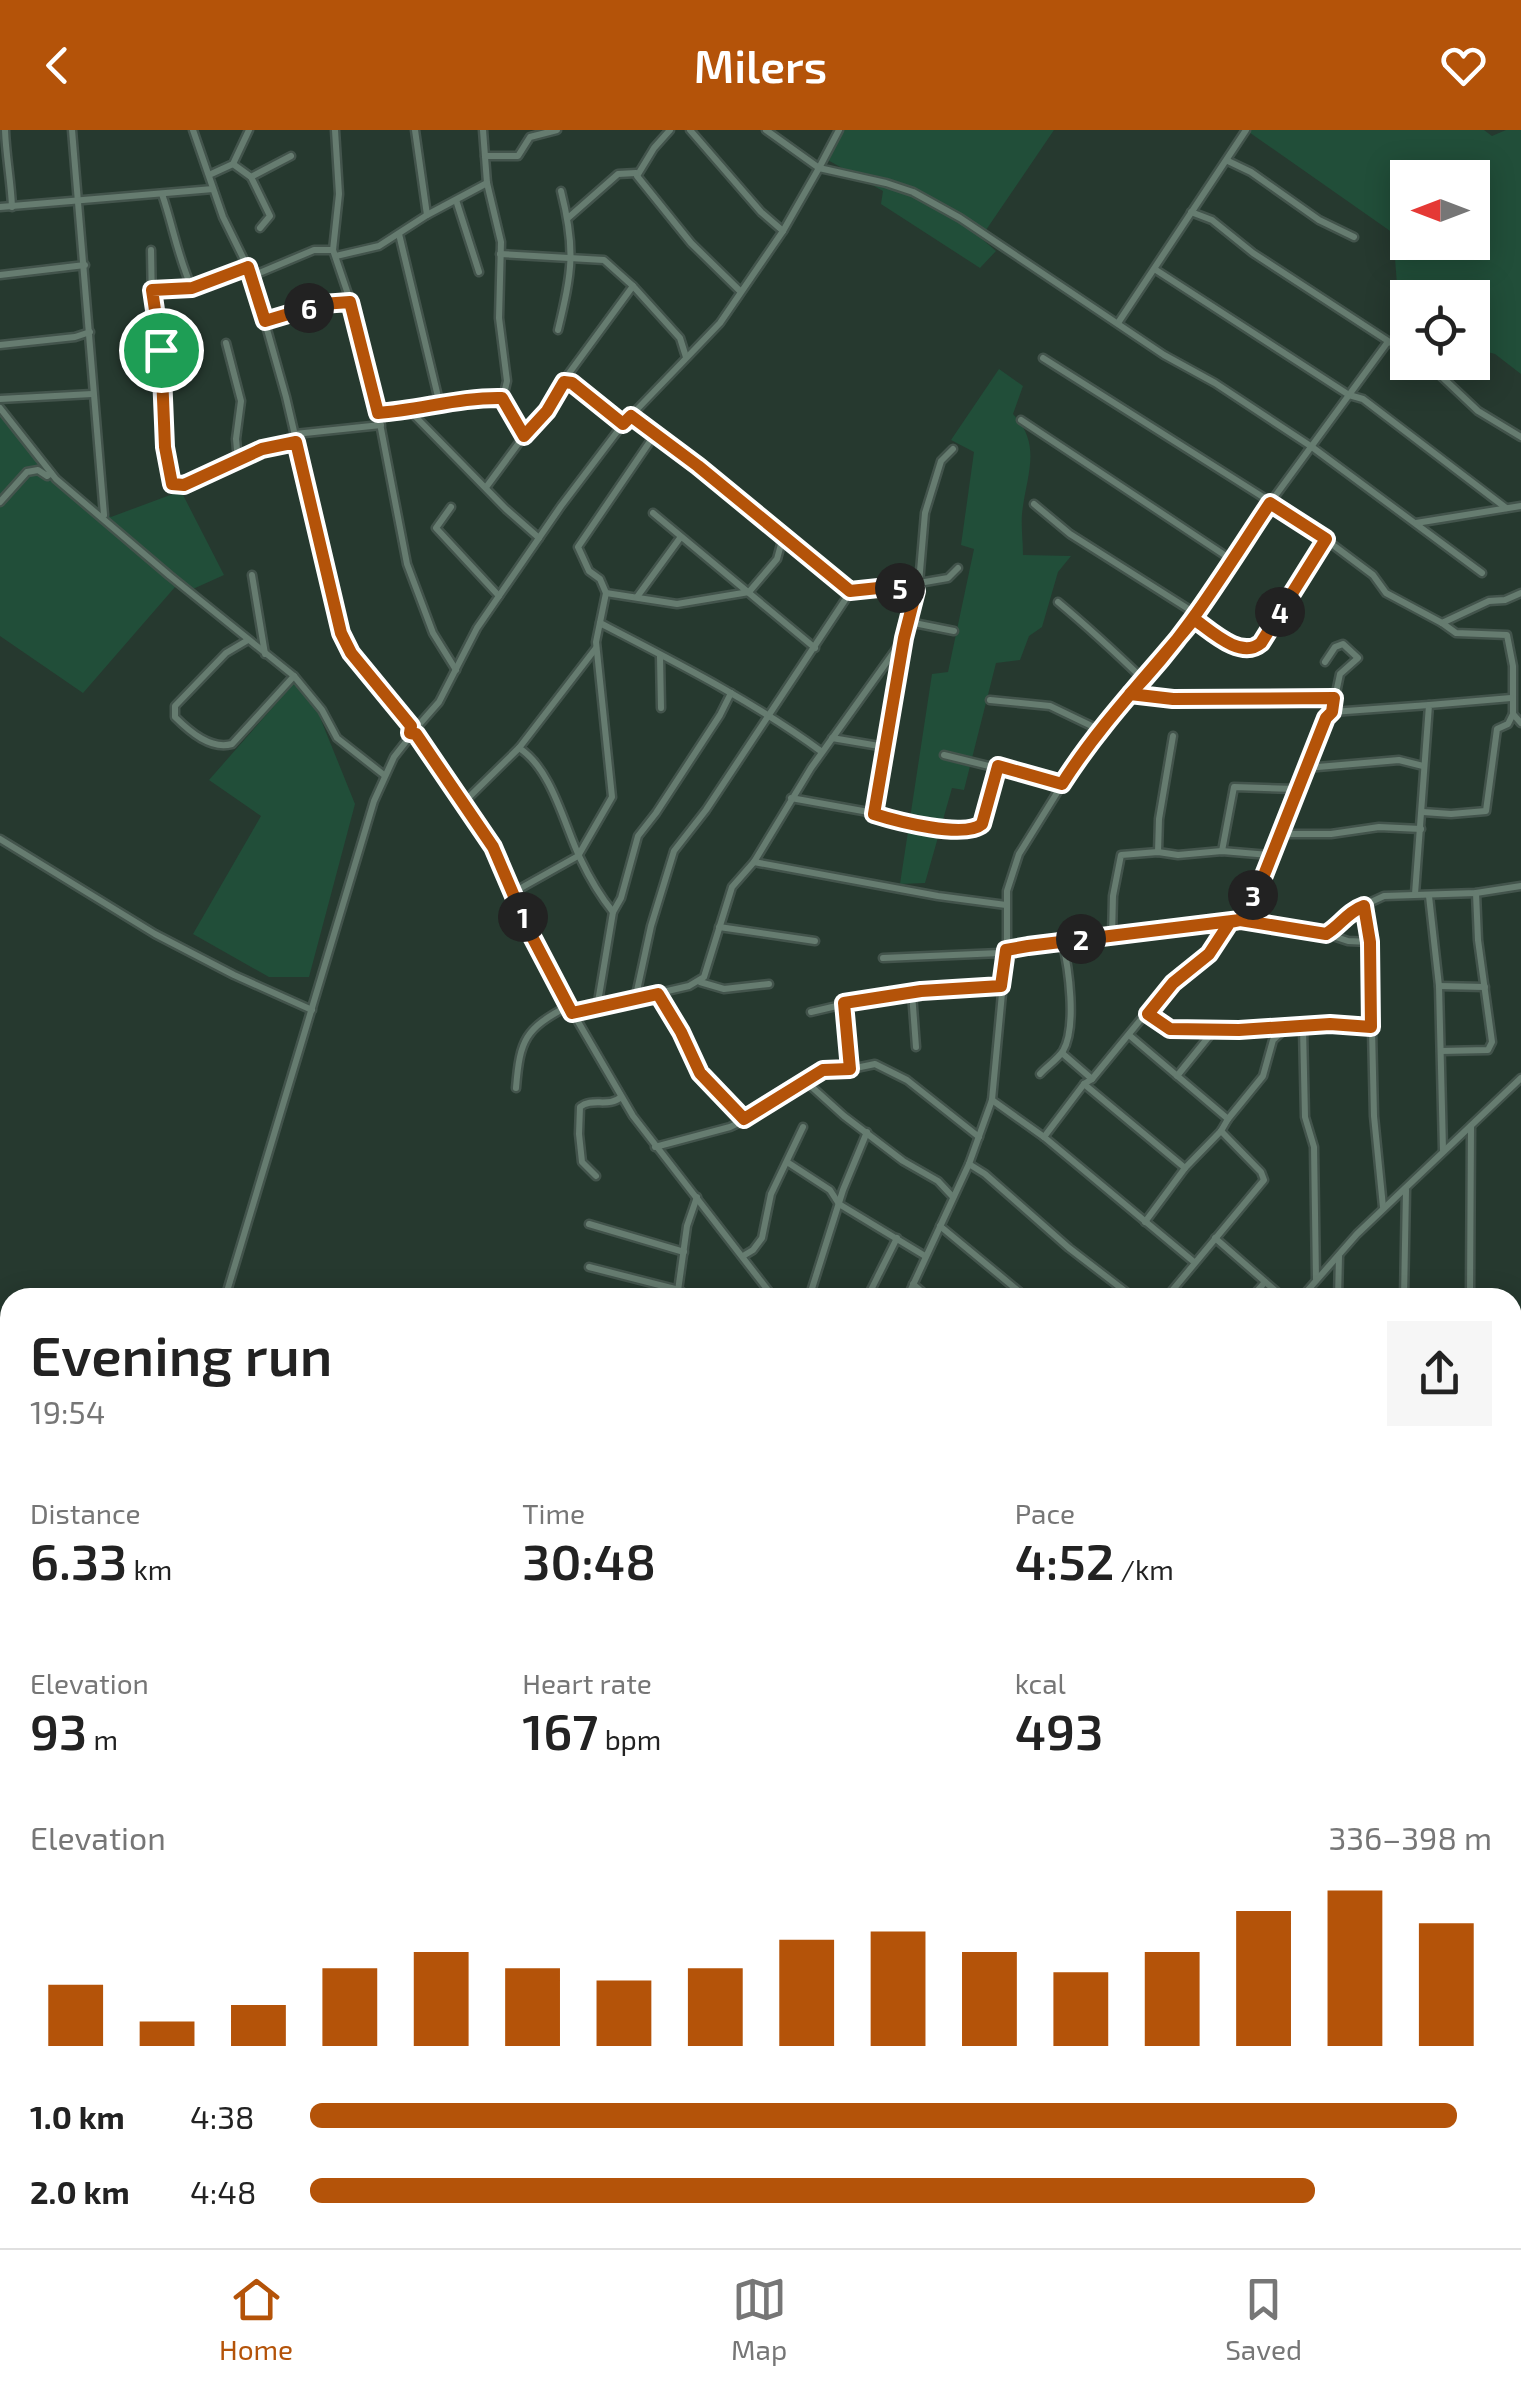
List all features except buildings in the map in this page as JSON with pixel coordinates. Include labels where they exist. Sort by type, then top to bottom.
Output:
[{"type":"street","points":[[6,130],[12,207]]},
{"type":"street","points":[[72,130],[104,516]]},
{"type":"street","points":[[193,130],[223,217],[252,276],[341,633],[351,653],[414,730],[493,847],[570,1010],[621,1098],[767,1288]]},
{"type":"street","points":[[210,176],[233,164],[249,130]]},
{"type":"street","points":[[335,130],[338,194],[334,253],[378,413],[408,564],[433,633],[457,670]]},
{"type":"street","points":[[416,130],[427,215]]},
{"type":"street","points":[[483,130],[500,254],[499,318],[507,381],[502,398],[524,436]]},
{"type":"street","points":[[485,156],[518,156],[530,137],[557,130]]},
{"type":"street","points":[[568,218],[618,174],[636,173],[670,130]]},
{"type":"street","points":[[690,130],[783,232]]},
{"type":"street","points":[[766,130],[819,168],[914,192],[960,218],[1312,447],[1482,572]]},
{"type":"street","points":[[229,1288],[354,862],[384,776],[414,730],[439,702],[477,628],[623,424],[720,323],[783,232],[839,130]]},
{"type":"street","points":[[1118,323],[1246,130]]},
{"type":"street","points":[[251,176],[291,156]]},
{"type":"street","points":[[1228,161],[1251,172],[1319,220],[1354,237]]},
{"type":"street","points":[[233,164],[251,176],[270,216],[260,228]]},
{"type":"street","points":[[636,173],[691,243],[740,292]]},
{"type":"street","points":[[252,276],[314,250],[334,253],[376,247],[488,183]]},
{"type":"street","points":[[0,207],[213,188]]},
{"type":"street","points":[[558,330],[572,257],[561,191]]},
{"type":"street","points":[[162,194],[192,288]]},
{"type":"street","points":[[456,200],[479,272]]},
{"type":"street","points":[[1191,212],[1212,220],[1252,253],[1390,345]]},
{"type":"street","points":[[399,234],[440,404]]},
{"type":"street","points":[[150,250],[172,484],[184,485],[295,438],[380,425]]},
{"type":"street","points":[[500,254],[610,262],[680,338],[686,358]]},
{"type":"street","points":[[0,275],[85,265]]},
{"type":"street","points":[[152,290],[192,288],[248,267]]},
{"type":"street","points":[[1156,270],[1348,395],[1363,399],[1506,508]]},
{"type":"street","points":[[487,486],[547,411],[633,286]]},
{"type":"street","points":[[265,321],[322,304],[350,302]]},
{"type":"street","points":[[0,344],[90,332]]},
{"type":"street","points":[[226,342],[241,401],[236,428],[238,460]]},
{"type":"street","points":[[911,1288],[968,1164],[992,1100],[1006,950],[1006,905],[1019,854],[1100,730],[1194,619],[1270,503],[1387,343]]},
{"type":"street","points":[[1043,358],[1326,539],[1373,576],[1386,593],[1456,633],[1507,634],[1517,665],[1511,698],[1513,714],[1508,724],[1497,728],[1486,811],[1422,812]]},
{"type":"street","points":[[1445,380],[1478,411],[1521,437]]},
{"type":"street","points":[[568,382],[623,424]]},
{"type":"street","points":[[0,399],[92,394]]},
{"type":"street","points":[[378,413],[502,398]]},
{"type":"street","points":[[0,408],[51,472],[294,676],[322,710],[337,738],[384,776]]},
{"type":"street","points":[[410,411],[487,486],[506,510],[539,538]]},
{"type":"street","points":[[631,416],[850,591],[917,587],[948,578],[958,568]]},
{"type":"street","points":[[1021,420],[1232,560]]},
{"type":"street","points":[[512,893],[578,856],[612,798],[596,648],[606,593],[600,579],[589,572],[578,548],[656,434]]},
{"type":"street","points":[[874,814],[904,638],[917,587],[928,503],[941,461],[952,449]]},
{"type":"street","points":[[0,502],[27,472],[38,470],[46,476],[51,472]]},
{"type":"street","points":[[1034,504],[1070,534],[1190,610],[1194,619],[1239,648],[1256,648],[1326,539]]},
{"type":"street","points":[[1415,523],[1521,506]]},
{"type":"street","points":[[451,507],[436,528],[499,596]]},
{"type":"street","points":[[653,512],[815,648]]},
{"type":"street","points":[[606,593],[677,604],[749,592],[777,559],[784,537]]},
{"type":"street","points":[[637,597],[680,538]]},
{"type":"street","points":[[252,575],[266,655]]},
{"type":"street","points":[[635,1000],[651,926],[674,851],[706,810],[850,591]]},
{"type":"street","points":[[1442,623],[1521,593]]},
{"type":"street","points":[[1058,602],[1094,630],[1144,680]]},
{"type":"street","points":[[909,622],[954,630]]},
{"type":"street","points":[[600,623],[769,716],[822,752]]},
{"type":"street","points":[[700,982],[713,955],[732,887],[754,862],[791,798],[904,638]]},
{"type":"street","points":[[248,640],[226,653],[175,706],[176,717],[189,730],[212,745],[232,744],[294,676]]},
{"type":"street","points":[[1240,920],[1264,875],[1295,789],[1332,712],[1340,674],[1358,658],[1343,644],[1335,647],[1325,662]]},
{"type":"street","points":[[464,802],[519,748],[596,648]]},
{"type":"street","points":[[660,655],[661,708]]},
{"type":"street","points":[[597,1008],[613,912],[621,898],[638,836],[731,694]]},
{"type":"street","points":[[1130,694],[1173,699],[1334,698]]},
{"type":"street","points":[[1332,712],[1511,698]]},
{"type":"street","points":[[990,700],[1050,706],[1100,730]]},
{"type":"street","points":[[1415,894],[1428,704]]},
{"type":"street","points":[[1513,714],[1521,722]]},
{"type":"street","points":[[1158,852],[1159,819],[1173,736]]},
{"type":"street","points":[[832,738],[885,747]]},
{"type":"street","points":[[519,748],[534,760],[565,817],[578,856],[613,912]]},
{"type":"street","points":[[944,756],[1062,784]]},
{"type":"street","points":[[1310,758],[1321,767]]},
{"type":"street","points":[[1306,768],[1399,760],[1423,766]]},
{"type":"street","points":[[791,798],[956,830],[979,828],[985,819],[998,766]]},
{"type":"street","points":[[1222,851],[1234,787],[1295,789]]},
{"type":"street","points":[[1278,834],[1330,834],[1380,827],[1421,829]]},
{"type":"street","points":[[0,840],[155,934],[312,1010]]},
{"type":"street","points":[[1112,936],[1113,896],[1120,857],[1222,851],[1270,856]]},
{"type":"street","points":[[754,862],[1006,905]]},
{"type":"street","points":[[1326,934],[1347,913],[1384,896],[1406,898],[1415,894],[1433,898],[1521,886]]},
{"type":"street","points":[[1441,1051],[1490,1048],[1492,1033],[1478,940],[1476,893]]},
{"type":"street","points":[[1309,1288],[1443,1151],[1447,1141],[1433,898]]},
{"type":"street","points":[[1364,906],[1370,942],[1374,1116],[1384,1208]]},
{"type":"street","points":[[882,958],[1006,950],[1240,920],[1370,942]]},
{"type":"street","points":[[1044,1137],[1160,996],[1209,954],[1230,922]]},
{"type":"street","points":[[1208,924],[1218,942]]},
{"type":"street","points":[[719,927],[814,941]]},
{"type":"street","points":[[1040,1074],[1062,1053],[1068,1037],[1070,998],[1062,942]]},
{"type":"street","points":[[516,1088],[518,1057],[526,1036],[542,1020],[570,1010],[635,1000],[700,982],[724,990],[769,984]]},
{"type":"street","points":[[811,1012],[844,1003],[1001,986]]},
{"type":"street","points":[[1439,986],[1485,986]]},
{"type":"street","points":[[658,994],[700,1073],[744,1119]]},
{"type":"street","points":[[912,994],[916,1047]]},
{"type":"street","points":[[844,1003],[850,1069]]},
{"type":"street","points":[[1148,1014],[1170,1029],[1260,1030],[1330,1024],[1371,1027]]},
{"type":"street","points":[[1202,1028],[1208,1036]]},
{"type":"street","points":[[1178,1076],[1215,1028]]},
{"type":"street","points":[[1144,1222],[1185,1168],[1220,1135],[1268,1068],[1273,1040],[1285,1028]]},
{"type":"street","points":[[1302,1028],[1305,1117],[1314,1148],[1316,1280]]},
{"type":"street","points":[[1260,1030],[1273,1040]]},
{"type":"street","points":[[1129,1035],[1228,1119]]},
{"type":"street","points":[[1062,1053],[1092,1079]]},
{"type":"street","points":[[655,1147],[724,1129],[823,1070],[875,1064],[897,1074],[978,1137]]},
{"type":"street","points":[[804,1079],[832,1106],[912,1167],[938,1180],[952,1196]]},
{"type":"street","points":[[1447,1141],[1468,1130],[1520,1079]]},
{"type":"street","points":[[1520,1079],[1521,1094]]},
{"type":"street","points":[[1084,1084],[1185,1168]]},
{"type":"street","points":[[596,1176],[582,1162],[580,1107],[586,1102],[621,1098]]},
{"type":"street","points":[[992,1100],[1044,1137],[1194,1262]]},
{"type":"street","points":[[744,1256],[762,1238],[772,1194],[802,1127]]},
{"type":"street","points":[[1468,1130],[1470,1288]]},
{"type":"street","points":[[812,1288],[868,1132]]},
{"type":"street","points":[[1174,1288],[1264,1180],[1261,1172],[1220,1135]]},
{"type":"street","points":[[787,1162],[830,1190],[840,1204],[926,1256]]},
{"type":"street","points":[[968,1164],[1121,1288]]},
{"type":"street","points":[[1404,1288],[1406,1190]]},
{"type":"street","points":[[679,1288],[689,1215],[696,1197]]},
{"type":"street","points":[[589,1224],[684,1252]]},
{"type":"street","points":[[940,1226],[1014,1288]]},
{"type":"street","points":[[872,1288],[897,1238]]},
{"type":"street","points":[[1215,1238],[1270,1288]]},
{"type":"street","points":[[1335,1264],[1337,1288]]},
{"type":"street","points":[[589,1266],[659,1288]]},
{"type":"street","points":[[1260,1288],[1265,1282]]},
{"type":"street","points":[[913,1284],[918,1288]]},
{"type":"green space","points":[[844,130],[1054,130],[986,230],[982,239],[996,251],[980,268],[881,204],[883,191],[826,159]]},
{"type":"green space","points":[[1246,130],[1484,130],[1492,136],[1506,130],[1521,130],[1521,374],[1490,353],[1490,280],[1397,280],[1395,260],[1490,260],[1490,160],[1390,160],[1390,231]]},
{"type":"green space","points":[[999,369],[1023,386],[1013,414],[1028,438],[1030,449],[1022,514],[1023,555],[1071,556],[1058,572],[1042,627],[1029,636],[1020,660],[996,663],[964,790],[952,788],[925,883],[900,884],[932,674],[948,672],[974,549],[961,545],[974,452],[951,440]]},
{"type":"green space","points":[[0,408],[61,480],[111,517],[181,491],[224,575],[184,593],[175,587],[83,693],[0,636]]},
{"type":"green space","points":[[296,681],[317,710],[355,804],[309,977],[269,977],[193,934],[261,816],[209,780]]},
{"type":"route","points":[[161,350],[152,290],[192,288],[248,267],[265,321],[322,304],[350,302],[378,413],[476,398],[502,398],[524,436],[547,411],[564,382],[572,383],[623,424],[631,416],[850,591],[888,587],[916,591],[904,638],[874,814],[956,830],[974,830],[982,824],[998,766],[1062,784],[1100,730],[1130,694],[1144,680],[1177,643],[1187,627],[1194,619],[1239,648],[1256,648],[1261,643],[1326,539],[1270,503],[1194,619],[1177,643],[1130,694],[1173,699],[1334,698],[1332,712],[1295,789],[1264,875],[1240,920],[1230,922],[1209,954],[1173,983],[1148,1014],[1170,1029],[1239,1030],[1330,1024],[1371,1027],[1370,942],[1364,906],[1347,913],[1335,929],[1318,935],[1240,920],[1028,946],[1006,950],[1001,986],[921,991],[844,1003],[850,1069],[823,1070],[744,1119],[700,1073],[658,994],[572,1013],[476,817],[344,642],[296,442],[262,449],[184,485],[172,484],[165,447],[161,350]]}]
